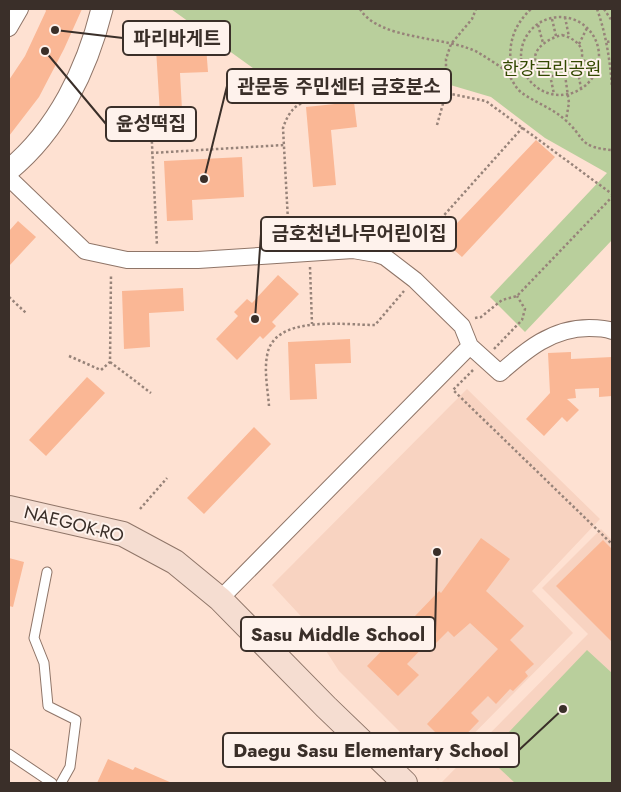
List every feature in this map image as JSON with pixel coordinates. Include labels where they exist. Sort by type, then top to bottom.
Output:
[{"type":"main road","name":"NAEGOK-RO","points":[[9,508],[123,534],[175,562],[220,599],[326,707],[405,783]]},
{"type":"street","points":[[9,28],[20,9]]},
{"type":"street","points":[[9,170],[23,158],[54,121],[93,44],[102,9]]},
{"type":"street","points":[[9,178],[86,251],[127,260],[198,260],[353,250],[376,254],[409,275],[462,326],[470,346],[500,373],[543,339],[574,328],[607,328],[612,331]]},
{"type":"street","points":[[220,599],[470,346]]},
{"type":"lane","points":[[47,572],[34,638],[44,663],[48,706],[76,720],[70,767],[61,783]]},
{"type":"lane","points":[[9,754],[52,783]]},
{"type":"path","points":[[360,9],[376,22],[394,30],[422,39],[467,47],[502,68],[521,93],[553,110],[566,120],[588,145],[612,150]]},
{"type":"path","points":[[437,125],[446,94],[446,60],[451,44],[472,19],[476,9]]},
{"type":"path","points":[[511,66],[510,44],[516,27],[530,9]]},
{"type":"path","points":[[597,9],[606,42],[612,87]]},
{"type":"path","points":[[604,9],[612,21]]},
{"type":"path","points":[[551,18],[556,36]]},
{"type":"path","points":[[551,18],[565,18],[581,23],[587,28],[596,42],[599,55],[597,68],[591,79],[581,88],[569,94],[554,94],[534,85],[526,75],[521,62],[521,50],[525,38],[538,24],[551,18]]},
{"type":"path","points":[[565,18],[569,37]]},
{"type":"path","points":[[538,24],[543,42]]},
{"type":"path","points":[[579,44],[587,28]]},
{"type":"path","points":[[556,36],[569,37],[579,44],[583,50],[582,59],[577,67],[565,75],[550,75],[538,67],[535,60],[536,51],[543,42],[556,36]]},
{"type":"path","points":[[606,42],[612,40]]},
{"type":"path","points":[[582,59],[597,68]]},
{"type":"path","points":[[502,68],[521,62]]},
{"type":"path","points":[[577,67],[581,88]]},
{"type":"path","points":[[550,75],[554,94]]},
{"type":"path","points":[[565,75],[569,94],[569,111],[566,120]]},
{"type":"path","points":[[289,241],[284,128],[288,113],[300,103],[312,99],[446,94],[486,101],[523,127],[612,196],[518,296],[502,300],[481,317],[474,318]]},
{"type":"path","points":[[142,115],[151,124],[157,250]]},
{"type":"path","points":[[402,249],[429,232],[523,127]]},
{"type":"path","points":[[151,152],[284,145]]},
{"type":"path","points":[[310,266],[312,325]]},
{"type":"path","points":[[69,356],[102,370],[110,362],[111,276]]},
{"type":"path","points":[[269,406],[267,356],[273,339],[288,328],[312,325],[375,325],[405,290]]},
{"type":"path","points":[[488,355],[522,320],[525,309],[518,296]]},
{"type":"path","points":[[9,297],[26,313]]},
{"type":"path","points":[[110,362],[150,393]]},
{"type":"path","points":[[474,370],[453,390],[612,544]]},
{"type":"path","points":[[140,509],[167,478]]},
{"type":"shaded area","points":[[467,389],[600,519],[532,591],[573,633],[438,770],[339,671],[310,626],[272,585]]},
{"type":"shaded area","points":[[601,529],[612,540],[612,783],[441,783],[588,634],[542,588]]},
{"type":"green space","name":"한강근린공원","points":[[171,9],[612,9],[612,240],[525,332],[490,297],[607,173],[545,138],[491,97],[447,84],[381,93],[326,89],[293,97]]},
{"type":"green space","points":[[587,650],[612,673],[612,783],[515,783],[486,756]]},
{"type":"building","points":[[45,9],[82,9],[39,97],[9,136],[9,80],[25,56],[46,11]]},
{"type":"building","points":[[206,46],[208,72],[180,73],[183,128],[161,130],[156,49]]},
{"type":"building","points":[[354,102],[357,127],[331,130],[336,185],[313,187],[306,107]]},
{"type":"building","points":[[536,140],[555,157],[462,257],[442,239]]},
{"type":"building","points":[[242,157],[244,197],[192,200],[193,220],[167,221],[164,161]]},
{"type":"building","points":[[18,221],[36,237],[9,266],[9,231]]},
{"type":"building","points":[[278,275],[299,294],[272,322],[276,326],[263,339],[260,336],[237,360],[216,339],[238,316],[234,312],[247,299],[252,303]]},
{"type":"building","points":[[183,288],[184,311],[149,313],[150,347],[124,349],[122,291]]},
{"type":"building","points":[[350,339],[351,363],[315,364],[317,399],[290,400],[288,342]]},
{"type":"building","points":[[571,352],[571,359],[612,357],[612,396],[599,397],[599,388],[575,389],[576,398],[567,399],[579,410],[567,422],[562,417],[544,436],[526,419],[550,393],[548,353]]},
{"type":"building","points":[[87,377],[105,393],[46,456],[29,440]]},
{"type":"building","points":[[254,427],[271,444],[204,514],[187,498]]},
{"type":"building","points":[[481,538],[510,559],[486,591],[524,626],[510,640],[534,664],[525,672],[528,676],[513,691],[510,689],[496,704],[488,696],[471,713],[479,721],[452,749],[427,724],[498,649],[470,623],[454,637],[448,631],[435,644],[430,640],[407,664],[419,675],[398,696],[367,666],[439,591],[441,593]]},
{"type":"building","points":[[603,540],[612,549],[612,642],[556,586]]},
{"type":"building","points":[[9,558],[24,562],[13,607],[9,606]]},
{"type":"building","points":[[108,759],[133,770],[135,767],[172,783],[97,783]]},
{"type":"place","name":"파리바게트","points":[[55,30]]},
{"type":"place","name":"윤성떡집","points":[[45,51]]},
{"type":"place","name":"관문동 주민센터 금호분소","points":[[204,179]]},
{"type":"place","name":"금호천년나무어린이집","points":[[255,319]]},
{"type":"place","name":"Sasu Middle School","points":[[437,552]]},
{"type":"place","name":"Daegu Sasu Elementary School","points":[[563,709]]}]
